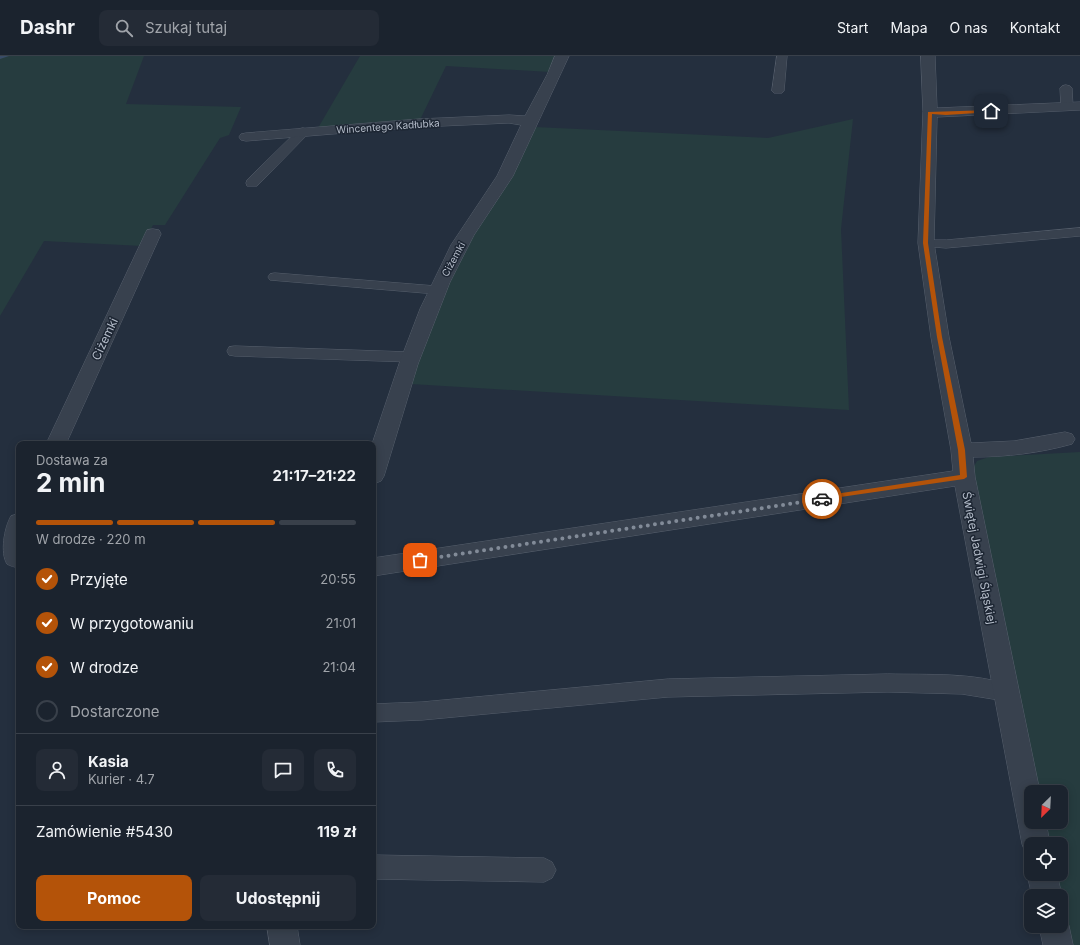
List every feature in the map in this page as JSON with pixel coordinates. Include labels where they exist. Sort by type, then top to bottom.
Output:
[{"type":"street","name":"Ciżemki","points":[[376,466],[410,357],[436,290],[455,253],[505,176],[517,154],[530,121],[558,68],[562,56]]},
{"type":"street","name":"Świętej Jadwigi Śląskiej","points":[[928,56],[930,112],[926,243],[940,337],[962,450],[964,477],[1024,785]]},
{"type":"street","points":[[930,112],[946,113],[1070,100]]},
{"type":"street","name":"Wincentego Kadłubka","points":[[246,137],[426,123],[509,119],[530,121]]},
{"type":"street","name":"Ciżemki","points":[[57,441],[153,234]]},
{"type":"street","points":[[962,450],[1006,450],[1065,439]]},
{"type":"street","points":[[376,567],[964,477]]},
{"type":"street","points":[[16,528],[11,539],[9,551],[16,558]]},
{"type":"street","points":[[282,929],[285,945]]},
{"type":"street","points":[[1055,933],[1058,945]]},
{"type":"lane","points":[[778,91],[782,56]]},
{"type":"lane","points":[[1070,100],[1080,94]]},
{"type":"lane","points":[[252,183],[303,132]]},
{"type":"lane","points":[[926,243],[946,244],[1080,232]]},
{"type":"lane","points":[[275,277],[436,290]]},
{"type":"lane","points":[[235,350],[410,357]]},
{"type":"lane","points":[[376,713],[422,711],[668,688],[888,683],[962,685],[1006,692]]},
{"type":"lane","points":[[376,867],[544,870]]},
{"type":"green space","points":[[0,56],[144,56],[126,104],[241,107],[229,135],[220,138],[165,225],[153,225],[142,246],[44,241],[0,316]]},
{"type":"green space","points":[[360,56],[555,56],[550,72],[446,66],[419,122],[318,128]]},
{"type":"green space","points":[[853,119],[841,229],[849,410],[411,384],[426,336],[463,252],[512,177],[535,127],[768,138]]},
{"type":"green space","points":[[1080,452],[1080,945],[1071,945],[1068,932],[1068,889],[1058,889],[1056,881],[1068,881],[1068,837],[1046,837],[1044,829],[1068,829],[1068,785],[1035,785],[973,468],[977,461],[989,457]]},
{"type":"waterway","points":[[0,57],[6,56]]},
{"type":"way so far","points":[[420,560],[822,499]]},
{"type":"route","points":[[822,499],[964,477],[962,450],[940,337],[926,243],[930,112],[946,113],[991,111]]}]
